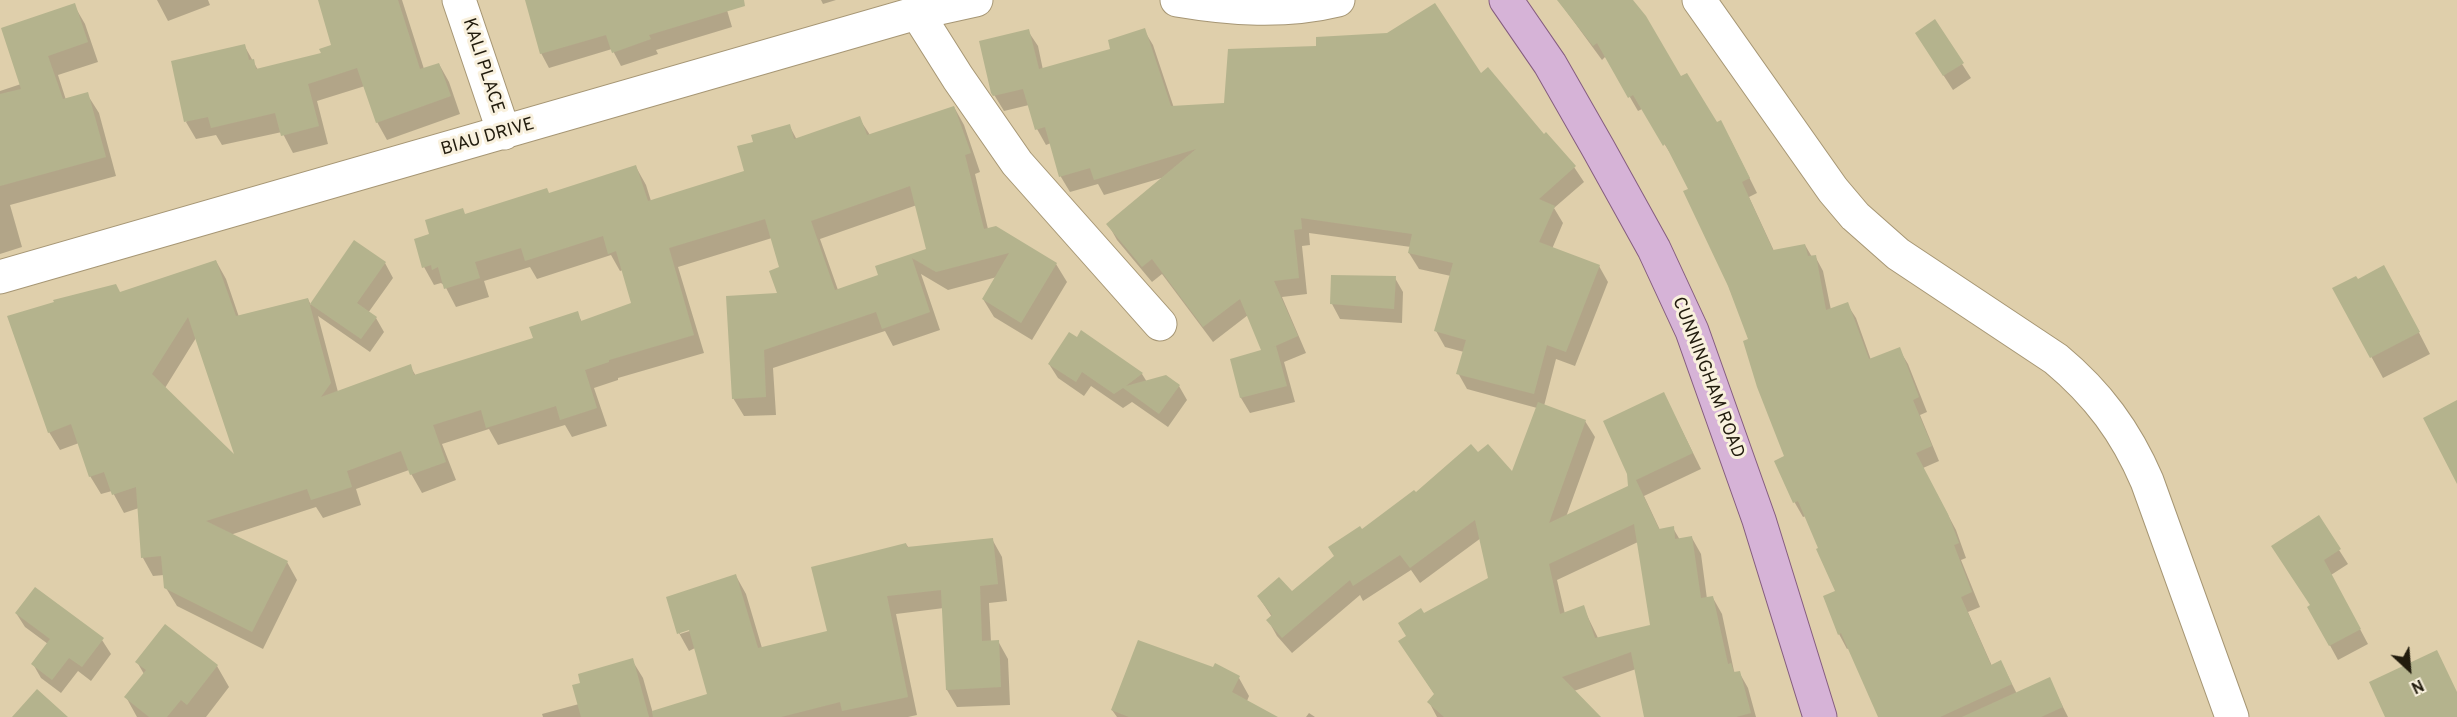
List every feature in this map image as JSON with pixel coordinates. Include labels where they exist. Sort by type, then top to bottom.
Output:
[{"type":"main road","name":"CUNNINGHAM ROAD","points":[[1506,0],[1550,64],[1598,148],[1654,249],[1692,331],[1759,520],[1820,717]]},
{"type":"street","name":"KALI PLACE","points":[[459,0],[504,133]]},
{"type":"street","name":"BIAU DRIVE","points":[[0,277],[917,13],[976,0]]},
{"type":"street","points":[[1177,0],[1213,6],[1262,9],[1301,8],[1338,0]]},
{"type":"street","points":[[1699,0],[1815,161],[1833,190],[1855,216],[1898,254],[2056,359],[2080,379],[2120,426],[2147,481],[2232,717]]},
{"type":"street","points":[[917,13],[958,78],[1017,163],[1160,324]]},
{"type":"building","points":[[318,0],[398,0],[420,69],[439,63],[451,96],[376,123],[357,68],[308,84],[319,126],[281,136],[275,113],[211,128],[208,117],[184,122],[171,61],[245,44],[249,60],[254,59],[256,69],[321,53],[319,49],[331,45]]},
{"type":"building","points":[[525,0],[744,0],[745,6],[649,35],[651,39],[612,53],[606,35],[540,54]]},
{"type":"building","points":[[1557,0],[1633,0],[1646,16],[1681,76],[1687,73],[1717,122],[1721,120],[1750,178],[1742,182],[1773,250],[1805,244],[1808,256],[1816,255],[1826,310],[1848,302],[1869,359],[1900,347],[1919,397],[1913,400],[1932,446],[1916,453],[1948,514],[1959,543],[1954,545],[1972,592],[1961,597],[1991,665],[2001,660],[2012,684],[1940,717],[1878,717],[1841,633],[1838,635],[1823,596],[1835,591],[1816,549],[1818,548],[1798,501],[1793,503],[1774,461],[1784,456],[1757,387],[1743,341],[1748,339],[1728,286],[1683,191],[1688,189],[1665,144],[1663,146],[1633,95],[1628,98],[1597,43],[1593,46]]},
{"type":"building","points":[[75,3],[88,42],[48,56],[63,99],[88,92],[106,157],[0,186],[0,94],[21,89],[1,28]]},
{"type":"building","points":[[1435,3],[1481,73],[1488,67],[1544,134],[1546,132],[1576,166],[1539,199],[1555,206],[1539,242],[1600,265],[1566,352],[1547,345],[1534,394],[1456,374],[1466,340],[1434,331],[1453,263],[1408,253],[1412,234],[1301,218],[1302,229],[1294,230],[1299,278],[1274,281],[1298,336],[1271,348],[1276,346],[1287,386],[1240,398],[1230,359],[1261,350],[1240,299],[1203,327],[1152,259],[1142,267],[1106,224],[1196,149],[1094,180],[1090,168],[1059,177],[1045,127],[1035,130],[1023,89],[993,96],[991,93],[979,41],[1029,29],[1039,69],[1110,49],[1108,40],[1145,28],[1171,106],[1224,103],[1228,49],[1316,46],[1316,37],[1387,33]]},
{"type":"building","points":[[1935,19],[1964,63],[1943,76],[1915,33]]},
{"type":"building","points":[[954,106],[971,153],[965,155],[984,229],[996,226],[1057,263],[1021,323],[982,299],[1009,253],[936,272],[912,258],[930,312],[882,329],[876,312],[764,350],[766,397],[732,399],[726,296],[777,293],[769,271],[779,267],[765,219],[669,248],[694,335],[609,360],[609,362],[585,370],[597,408],[560,420],[556,406],[486,428],[481,410],[433,425],[446,462],[410,475],[401,451],[347,471],[352,487],[311,500],[307,489],[206,521],[288,561],[252,632],[164,588],[161,556],[141,558],[136,487],[112,495],[104,472],[89,477],[71,424],[48,433],[7,316],[54,302],[53,300],[116,284],[120,292],[216,260],[236,316],[308,298],[331,383],[321,397],[411,364],[414,375],[533,338],[529,327],[578,311],[581,321],[631,303],[616,251],[608,254],[603,236],[525,261],[521,248],[475,262],[480,278],[444,289],[438,267],[432,270],[431,265],[422,268],[414,239],[429,234],[425,220],[463,208],[465,214],[547,188],[549,193],[636,165],[648,201],[744,171],[737,146],[753,142],[751,135],[790,124],[794,139],[860,116],[867,135]],"holes":[[[910,186],[926,249],[875,266],[878,275],[835,290],[811,221]],[[188,317],[234,454],[152,374]]]},
{"type":"building","points":[[354,240],[386,262],[357,303],[377,317],[361,339],[310,304]]},
{"type":"building","points":[[2384,265],[2420,332],[2370,358],[2332,288],[2356,276],[2358,279]]},
{"type":"building","points":[[1331,275],[1396,276],[1394,309],[1330,304]]},
{"type":"building","points":[[1081,330],[1143,373],[1126,386],[1166,375],[1180,385],[1159,414],[1123,388],[1114,394],[1082,372],[1076,382],[1048,364],[1069,332],[1077,337]]},
{"type":"building","points":[[1664,392],[1693,453],[1636,480],[1659,529],[1674,526],[1675,539],[1692,536],[1701,598],[1713,596],[1728,664],[1731,663],[1734,672],[1740,671],[1751,713],[1736,717],[1644,717],[1631,652],[1562,677],[1601,717],[1444,717],[1427,702],[1434,694],[1398,641],[1406,636],[1398,623],[1421,608],[1424,613],[1488,578],[1475,520],[1410,568],[1400,555],[1353,586],[1350,580],[1282,638],[1266,620],[1272,615],[1257,596],[1279,577],[1292,591],[1334,556],[1328,547],[1360,526],[1362,529],[1414,490],[1416,492],[1471,444],[1478,452],[1488,444],[1512,471],[1538,402],[1586,420],[1549,523],[1628,486],[1627,474],[1603,421]],"holes":[[[1634,524],[1650,625],[1595,638],[1584,605],[1560,614],[1549,564]]]},
{"type":"building","points":[[2457,400],[2457,484],[2423,418]]},
{"type":"building","points":[[2319,515],[2341,549],[2324,560],[2361,629],[2329,646],[2307,607],[2310,605],[2271,546]]},
{"type":"building","points":[[993,538],[998,584],[980,586],[982,641],[999,640],[1001,687],[946,690],[941,590],[887,596],[908,697],[842,711],[840,702],[781,717],[653,717],[652,711],[707,694],[689,630],[677,634],[666,597],[736,574],[758,648],[827,631],[811,567],[906,543],[907,547]]},
{"type":"building","points":[[35,587],[104,638],[82,667],[69,658],[52,680],[31,664],[50,639],[15,613]]},
{"type":"building","points":[[165,624],[218,665],[187,705],[181,700],[167,717],[149,717],[124,697],[146,670],[135,662]]},
{"type":"building","points":[[1138,640],[1213,667],[1215,663],[1240,676],[1232,692],[1278,717],[1129,717],[1111,710]]},
{"type":"building","points":[[2437,650],[2457,692],[2457,717],[2385,717],[2369,682]]},
{"type":"building","points":[[633,658],[649,717],[581,717],[572,685],[580,683],[578,674]]},
{"type":"building","points":[[2050,677],[2063,707],[2041,717],[1962,717]]},
{"type":"building","points":[[37,689],[68,717],[12,717]]}]
